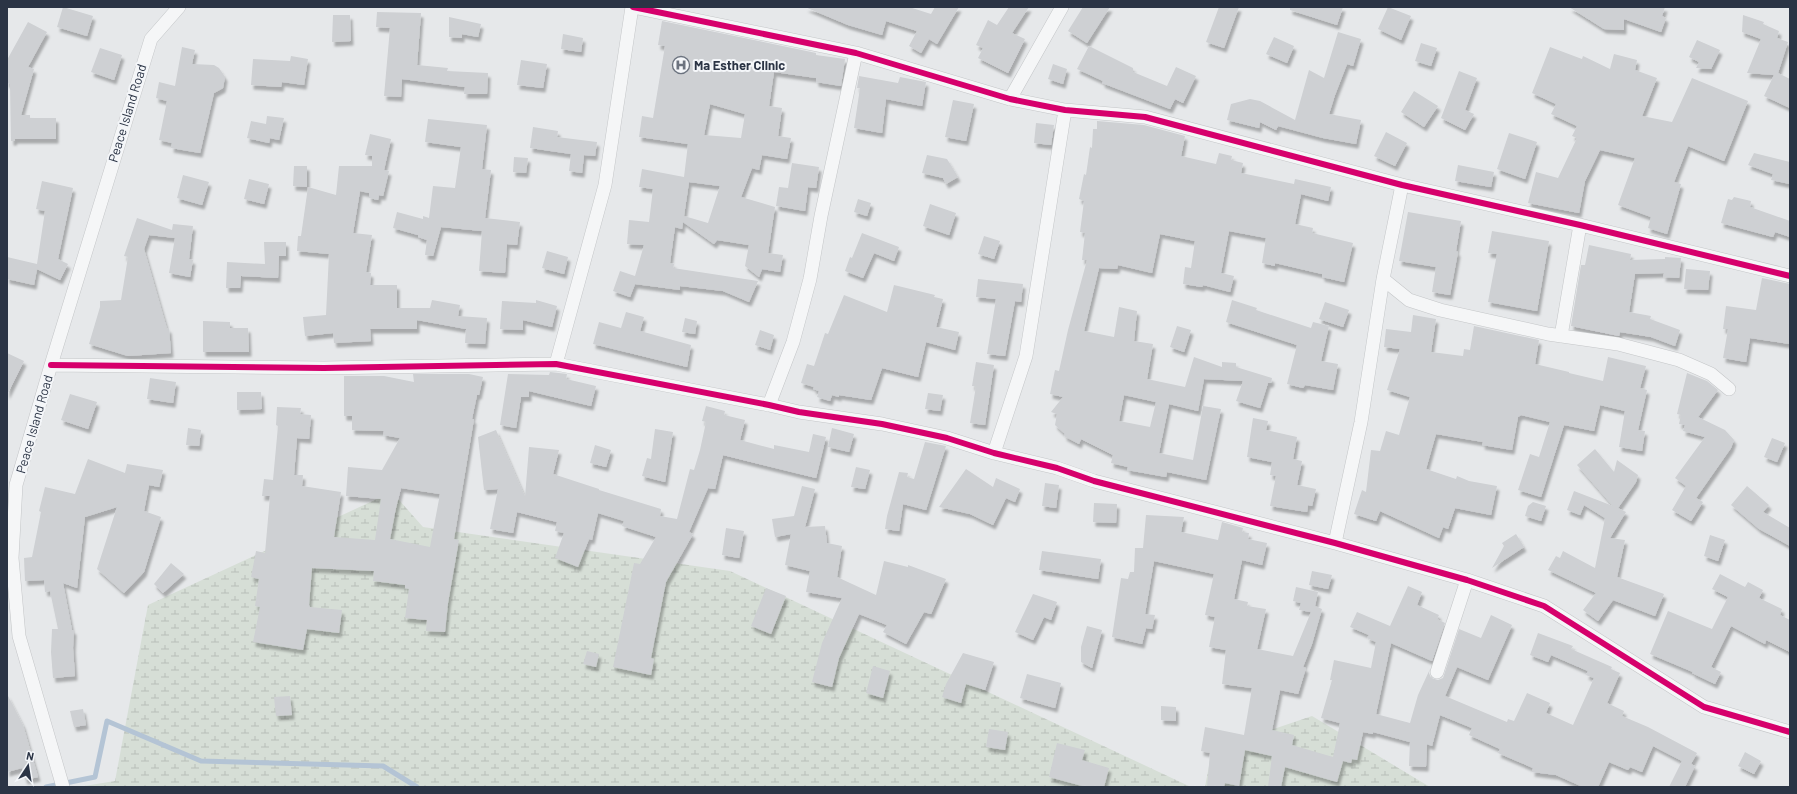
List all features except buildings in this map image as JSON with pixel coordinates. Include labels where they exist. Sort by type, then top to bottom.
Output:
[{"type":"street","name":"Peace Island Road","points":[[63,787],[54,762],[19,636],[12,558],[16,485],[51,365],[151,39],[179,7]]},
{"type":"street","points":[[556,364],[605,185],[632,7],[856,53],[1010,99],[1065,110],[1145,117],[1402,185],[1580,225],[1790,276]]},
{"type":"street","points":[[1010,99],[1062,7]]},
{"type":"street","points":[[769,404],[793,342],[810,279],[821,216],[856,53]]},
{"type":"street","points":[[994,453],[1026,356],[1065,110]]},
{"type":"street","points":[[1336,543],[1361,422],[1383,279],[1402,185]]},
{"type":"street","points":[[1561,336],[1580,225]]},
{"type":"street","points":[[1383,279],[1409,300],[1440,310],[1561,336],[1618,344],[1679,360],[1711,374],[1729,389]]},
{"type":"street","points":[[51,365],[324,368],[556,364],[769,404],[799,412],[882,424],[932,435],[994,453],[1056,468],[1094,481],[1336,543],[1467,580],[1544,606],[1704,707],[1790,732]]},
{"type":"street","points":[[1437,672],[1467,580]]},
{"type":"green space","points":[[392,492],[423,527],[730,571],[1191,787],[78,787],[115,781],[148,605]]},
{"type":"green space","points":[[1312,716],[1430,787],[1205,787],[1212,750]]},
{"type":"waterway","points":[[46,787],[95,777],[107,721],[201,761],[383,766],[417,787]]},
{"type":"cycle path","points":[[633,7],[856,53],[1010,99],[1065,110],[1145,117],[1402,185],[1580,225],[1790,276]]},
{"type":"cycle path","points":[[51,365],[324,368],[556,364],[799,412],[882,424],[947,438],[994,453],[1057,468],[1094,481],[1335,543],[1467,580],[1544,606],[1704,707],[1790,732]]},
{"type":"place","name":"Ma Esther Clinic","points":[[681,65]]}]
